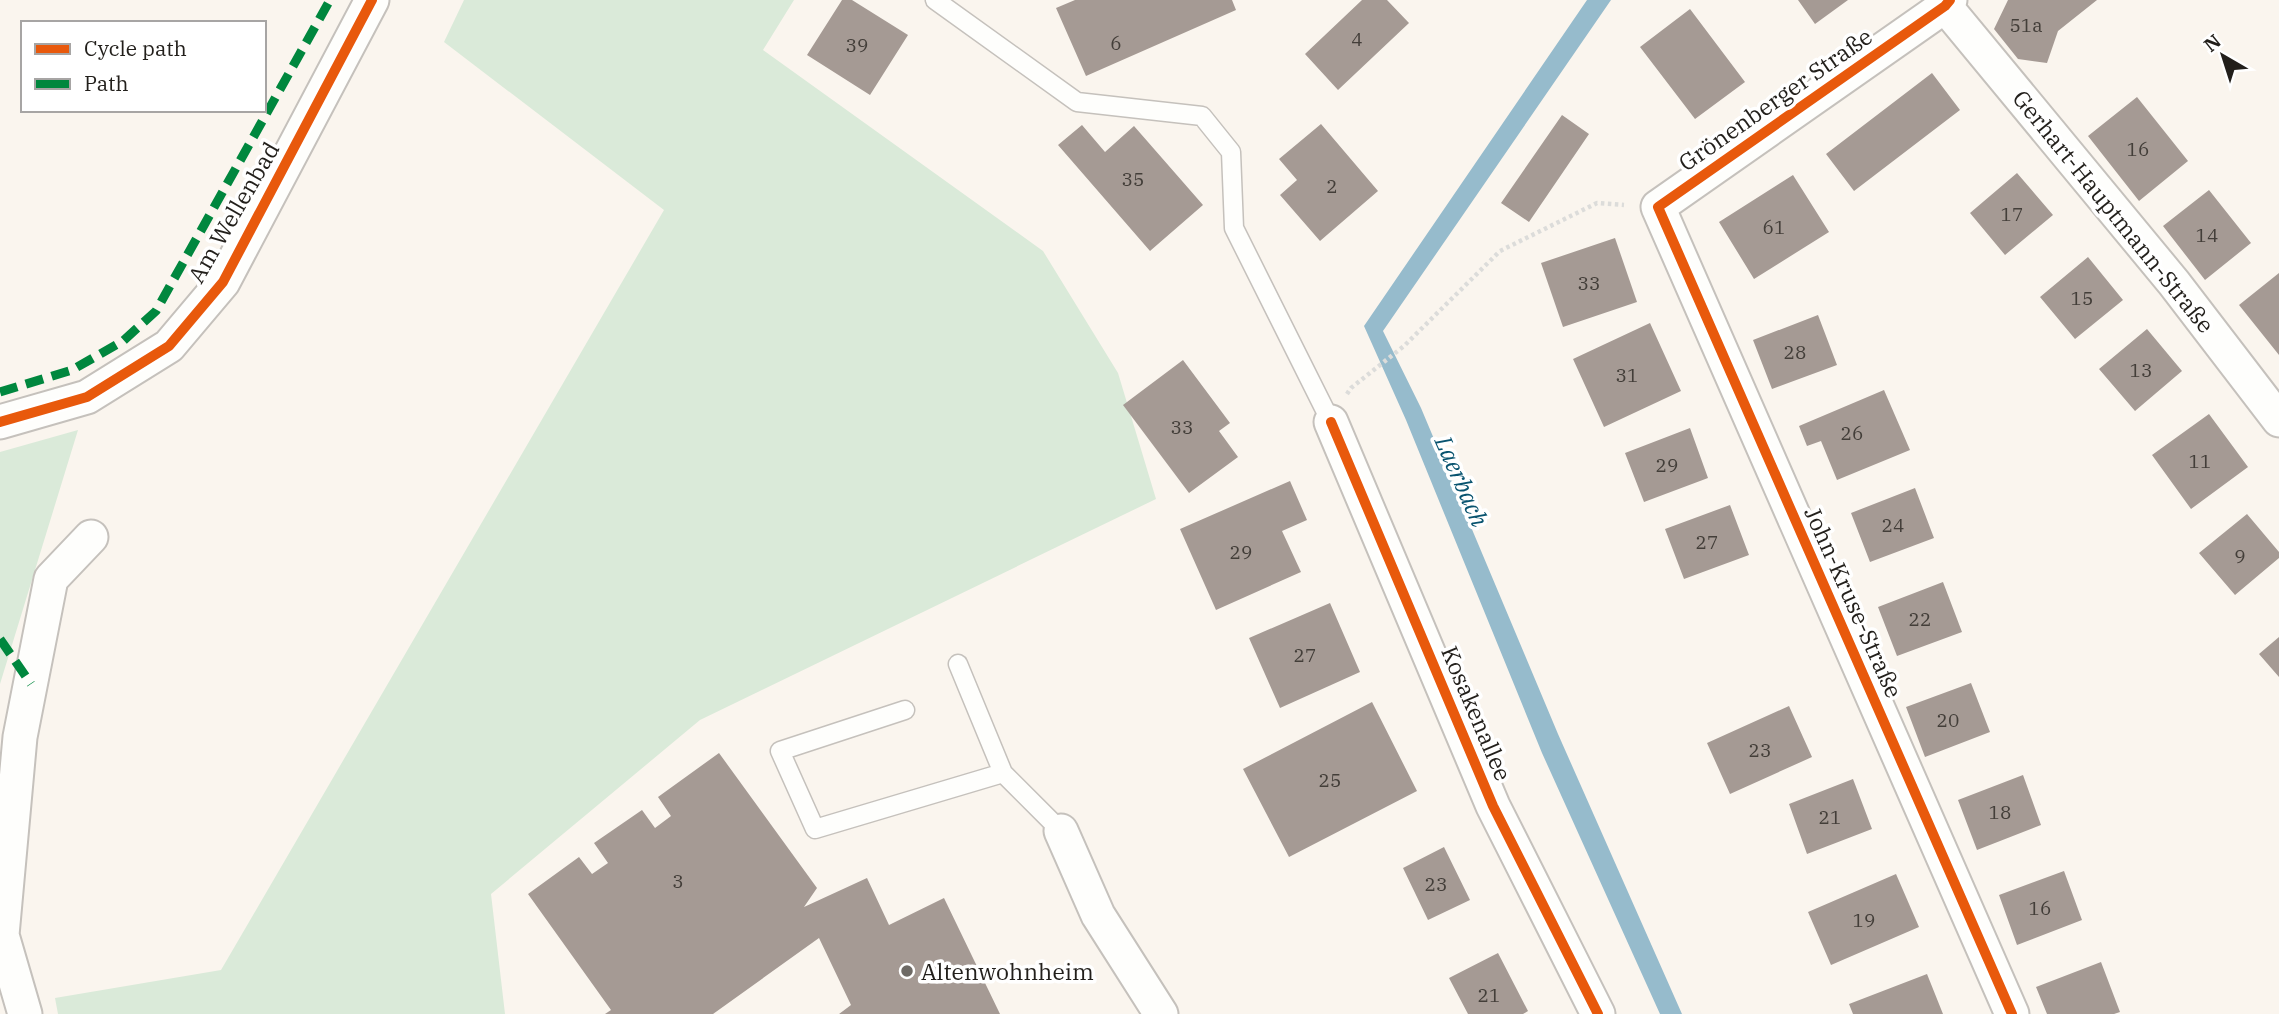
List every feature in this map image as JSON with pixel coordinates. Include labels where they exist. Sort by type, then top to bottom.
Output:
[{"type":"street","name":"Am Wellenbad","points":[[0,422],[87,397],[169,346],[223,282],[372,0]]},
{"type":"street","name":"Grönenberger Straße","points":[[1658,207],[1947,3]]},
{"type":"street","name":"Gerhart-Hauptmann-Straße","points":[[1947,3],[2174,283],[2279,420]]},
{"type":"street","name":"John-Kruse-Straße","points":[[1658,207],[2012,1014]]},
{"type":"street","name":"Kosakenallee","points":[[1331,422],[1493,806],[1598,1014]]},
{"type":"street","points":[[25,1014],[2,934],[20,737],[51,579],[91,537]]},
{"type":"street","points":[[1060,831],[1098,915],[1161,1014]]},
{"type":"lane","name":"Kosakenallee","points":[[935,0],[1077,102],[1202,116],[1231,152],[1234,228],[1331,422]]},
{"type":"lane","points":[[958,664],[1003,773],[1060,831]]},
{"type":"lane","points":[[905,710],[780,751],[815,829],[1003,773]]},
{"type":"path","points":[[1350,388],[1404,346],[1500,251],[1597,203],[1658,207]]},
{"type":"green space","points":[[464,0],[794,0],[763,50],[1043,251],[1118,373],[1156,499],[700,720],[491,894],[505,1014],[58,1014],[55,998],[221,970],[664,210],[444,42]]},
{"type":"green space","points":[[78,430],[0,684],[0,452]]},
{"type":"water","points":[[1587,0],[1611,0],[1383,331],[1421,408],[1558,734],[1682,1014],[1660,1014],[1542,753],[1406,420],[1364,326]]},
{"type":"building","points":[[842,0],[852,0],[908,35],[870,95],[807,55]]},
{"type":"building","points":[[1075,0],[1232,0],[1236,10],[1086,76],[1056,8]]},
{"type":"building","points":[[1362,0],[1387,0],[1409,23],[1338,90],[1305,54]]},
{"type":"building","points":[[1798,0],[1848,0],[1815,24]]},
{"type":"building","points":[[2008,0],[2097,0],[2058,31],[2047,63],[2018,59],[1994,29]]},
{"type":"building","points":[[1690,9],[1745,82],[1695,119],[1640,47]]},
{"type":"building","points":[[1932,73],[1960,110],[1854,191],[1826,154]]},
{"type":"building","points":[[2137,97],[2188,161],[2139,201],[2088,136]]},
{"type":"building","points":[[1562,115],[1589,134],[1529,222],[1501,203]]},
{"type":"building","points":[[1321,124],[1378,191],[1320,241],[1280,195],[1297,180],[1279,159]]},
{"type":"building","points":[[1082,125],[1105,152],[1134,126],[1203,205],[1150,251],[1058,145]]},
{"type":"building","points":[[2017,173],[2053,215],[2005,255],[1970,213]]},
{"type":"building","points":[[1793,175],[1829,232],[1754,279],[1719,222]]},
{"type":"building","points":[[2209,190],[2251,243],[2205,280],[2163,226]]},
{"type":"building","points":[[1615,238],[1637,302],[1563,327],[1541,263]]},
{"type":"building","points":[[2088,257],[2123,300],[2075,339],[2040,297]]},
{"type":"building","points":[[2279,273],[2279,355],[2239,305]]},
{"type":"building","points":[[1818,315],[1837,365],[1772,389],[1753,340]]},
{"type":"building","points":[[1650,323],[1681,391],[1604,427],[1573,359]]},
{"type":"building","points":[[2147,329],[2182,371],[2135,411],[2099,369]]},
{"type":"building","points":[[1183,360],[1230,423],[1219,431],[1238,457],[1189,493],[1123,405]]},
{"type":"building","points":[[1884,390],[1910,450],[1837,480],[1821,441],[1807,446],[1799,426]]},
{"type":"building","points":[[2209,414],[2248,467],[2191,509],[2152,455]]},
{"type":"building","points":[[1690,428],[1708,478],[1644,502],[1625,453]]},
{"type":"building","points":[[1290,481],[1307,520],[1282,531],[1301,572],[1216,610],[1180,529]]},
{"type":"building","points":[[1915,488],[1934,538],[1870,562],[1851,513]]},
{"type":"building","points":[[1730,505],[1749,555],[1684,579],[1665,529]]},
{"type":"building","points":[[2247,514],[2279,552],[2279,558],[2235,595],[2199,553]]},
{"type":"building","points":[[1943,582],[1962,632],[1897,656],[1878,607]]},
{"type":"building","points":[[1330,603],[1360,672],[1280,708],[1249,638]]},
{"type":"building","points":[[2279,637],[2279,677],[2259,654]]},
{"type":"building","points":[[1971,683],[1990,732],[1925,757],[1906,707]]},
{"type":"building","points":[[1372,702],[1417,791],[1289,857],[1243,769]]},
{"type":"building","points":[[1789,706],[1812,757],[1730,794],[1707,743]]},
{"type":"building","points":[[719,753],[817,888],[804,907],[867,878],[889,925],[944,898],[1000,1014],[839,1014],[851,1005],[819,938],[713,1014],[605,1014],[611,1010],[528,894],[579,857],[592,874],[608,863],[594,843],[642,810],[655,828],[671,816],[658,797]]},
{"type":"building","points":[[2023,775],[2041,825],[1977,850],[1958,800]]},
{"type":"building","points":[[1853,779],[1872,829],[1807,854],[1789,804]]},
{"type":"building","points":[[1444,847],[1470,900],[1428,920],[1403,868]]},
{"type":"building","points":[[2064,871],[2082,920],[2017,945],[1999,895]]},
{"type":"building","points":[[1896,874],[1919,927],[1831,965],[1808,912]]},
{"type":"building","points":[[1498,953],[1528,1011],[1523,1014],[1468,1014],[1449,978]]},
{"type":"building","points":[[2101,962],[2120,1012],[2047,1014],[2036,987]]},
{"type":"building","points":[[1927,974],[1943,1014],[1853,1014],[1849,1004]]},
{"type":"marked path","points":[[0,392],[72,370],[123,341],[156,311],[330,0]]},
{"type":"marked path","points":[[0,639],[31,684]]},
{"type":"cycle path","points":[[0,422],[87,397],[169,346],[223,282],[372,0]]},
{"type":"cycle path","points":[[1950,0],[1658,207],[2012,1014]]},
{"type":"cycle path","points":[[1331,422],[1493,806],[1598,1014]]},
{"type":"place","name":"Altenwohnheim","points":[[907,971]]},
{"type":"water label","name":"Laerbach","points":[[1462,481]]}]
